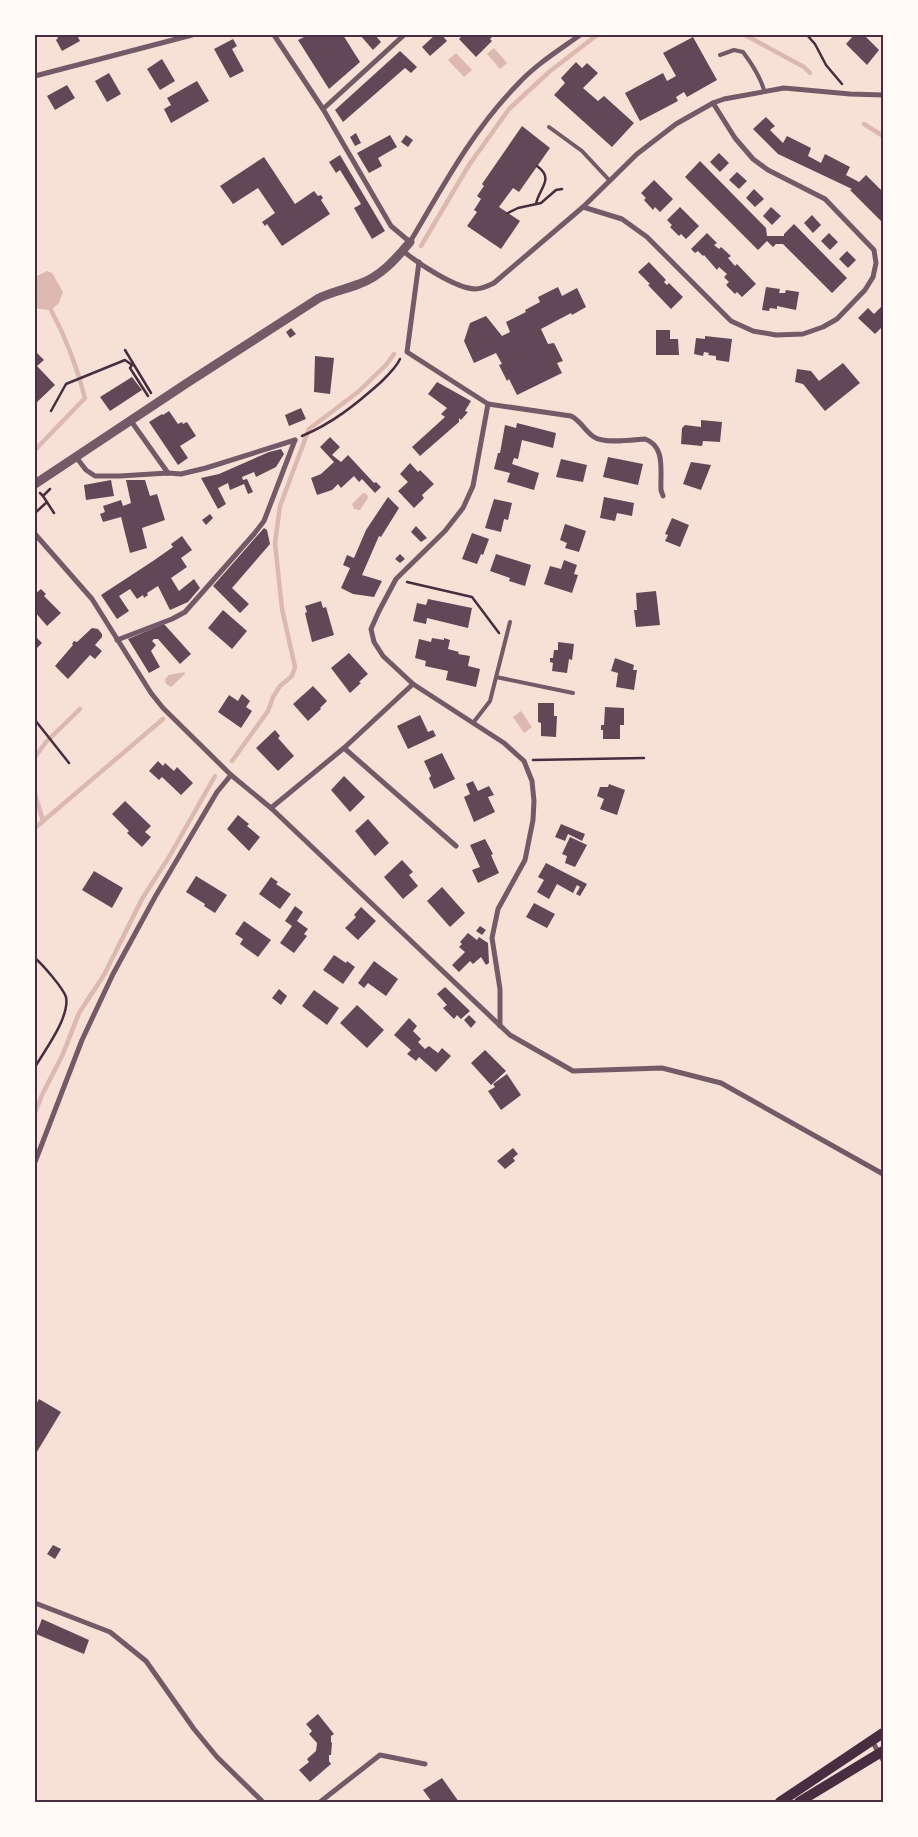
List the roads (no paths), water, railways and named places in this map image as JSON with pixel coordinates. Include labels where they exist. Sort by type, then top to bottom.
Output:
[{"type":"main road","points":[[780,1802],[883,1733]]},
{"type":"main road","points":[[799,1802],[882,1755]]},
{"type":"street","points":[[35,76],[192,35]]},
{"type":"street","points":[[274,35],[323,109],[391,226],[410,242]]},
{"type":"street","points":[[323,109],[404,35]]},
{"type":"street","points":[[35,484],[131,421],[153,401],[319,298],[360,284],[386,269],[410,242],[486,118],[517,84],[538,65],[580,35]]},
{"type":"street","points":[[403,251],[457,285],[476,289],[484,288],[494,283],[583,207],[637,154],[676,124],[713,104],[724,99],[764,90],[784,88],[883,95]]},
{"type":"street","points":[[583,207],[622,218],[647,237],[731,321],[753,330],[776,335],[803,334],[823,327],[837,319],[865,290],[873,277],[876,263],[874,250],[825,199],[768,170],[754,159],[735,138],[713,104]]},
{"type":"street","points":[[419,262],[407,352],[488,404],[571,416],[578,420],[587,431],[599,440],[645,439],[652,441],[660,453],[662,496]]},
{"type":"street","points":[[488,404],[473,486],[463,508],[445,531],[396,579],[371,630],[374,642],[383,656],[413,684],[504,743],[524,761],[532,781],[534,800],[533,820],[525,860],[498,909],[492,938],[500,989],[500,1026]]},
{"type":"street","points":[[131,421],[168,472]]},
{"type":"street","points":[[76,457],[86,470],[95,476],[168,472],[181,474],[295,440],[264,521],[196,600],[185,612],[172,619],[117,640]]},
{"type":"street","points":[[35,534],[92,599],[163,708],[231,775],[271,808],[510,1035],[573,1071],[662,1068],[721,1083],[883,1174]]},
{"type":"street","points":[[271,808],[344,748],[413,684]]},
{"type":"street","points":[[344,748],[456,846]]},
{"type":"street","points":[[35,1162],[82,1040],[113,974],[174,864],[217,792],[231,775]]},
{"type":"street","points":[[35,1603],[110,1632],[146,1661],[211,1750],[263,1802]]},
{"type":"street","points":[[871,1740],[882,1755]]},
{"type":"street","points":[[320,1802],[380,1755],[425,1764]]},
{"type":"lane","points":[[720,55],[734,50],[743,52],[762,81],[764,90]]},
{"type":"lane","points":[[549,127],[582,151],[610,181]]},
{"type":"lane","points":[[473,723],[490,701],[510,622]]},
{"type":"lane","points":[[496,677],[573,693]]},
{"type":"waterway","points":[[421,246],[469,165],[509,109],[549,72],[597,35]]},
{"type":"waterway","points":[[745,35],[804,67],[810,73]]},
{"type":"waterway","points":[[864,124],[883,136]]},
{"type":"waterway","points":[[35,450],[85,398],[71,353],[51,310]]},
{"type":"waterway","points":[[232,761],[268,711],[273,697],[280,686],[292,676],[295,667],[282,609],[275,543],[280,506],[309,429],[358,392],[386,365],[394,354]]},
{"type":"waterway","points":[[35,757],[46,742],[80,709]]},
{"type":"waterway","points":[[35,828],[163,719]]},
{"type":"waterway","points":[[35,1113],[63,1054],[79,1013],[104,975],[142,899],[169,857],[215,776]]},
{"type":"waterway","points":[[35,794],[43,821]]}]
